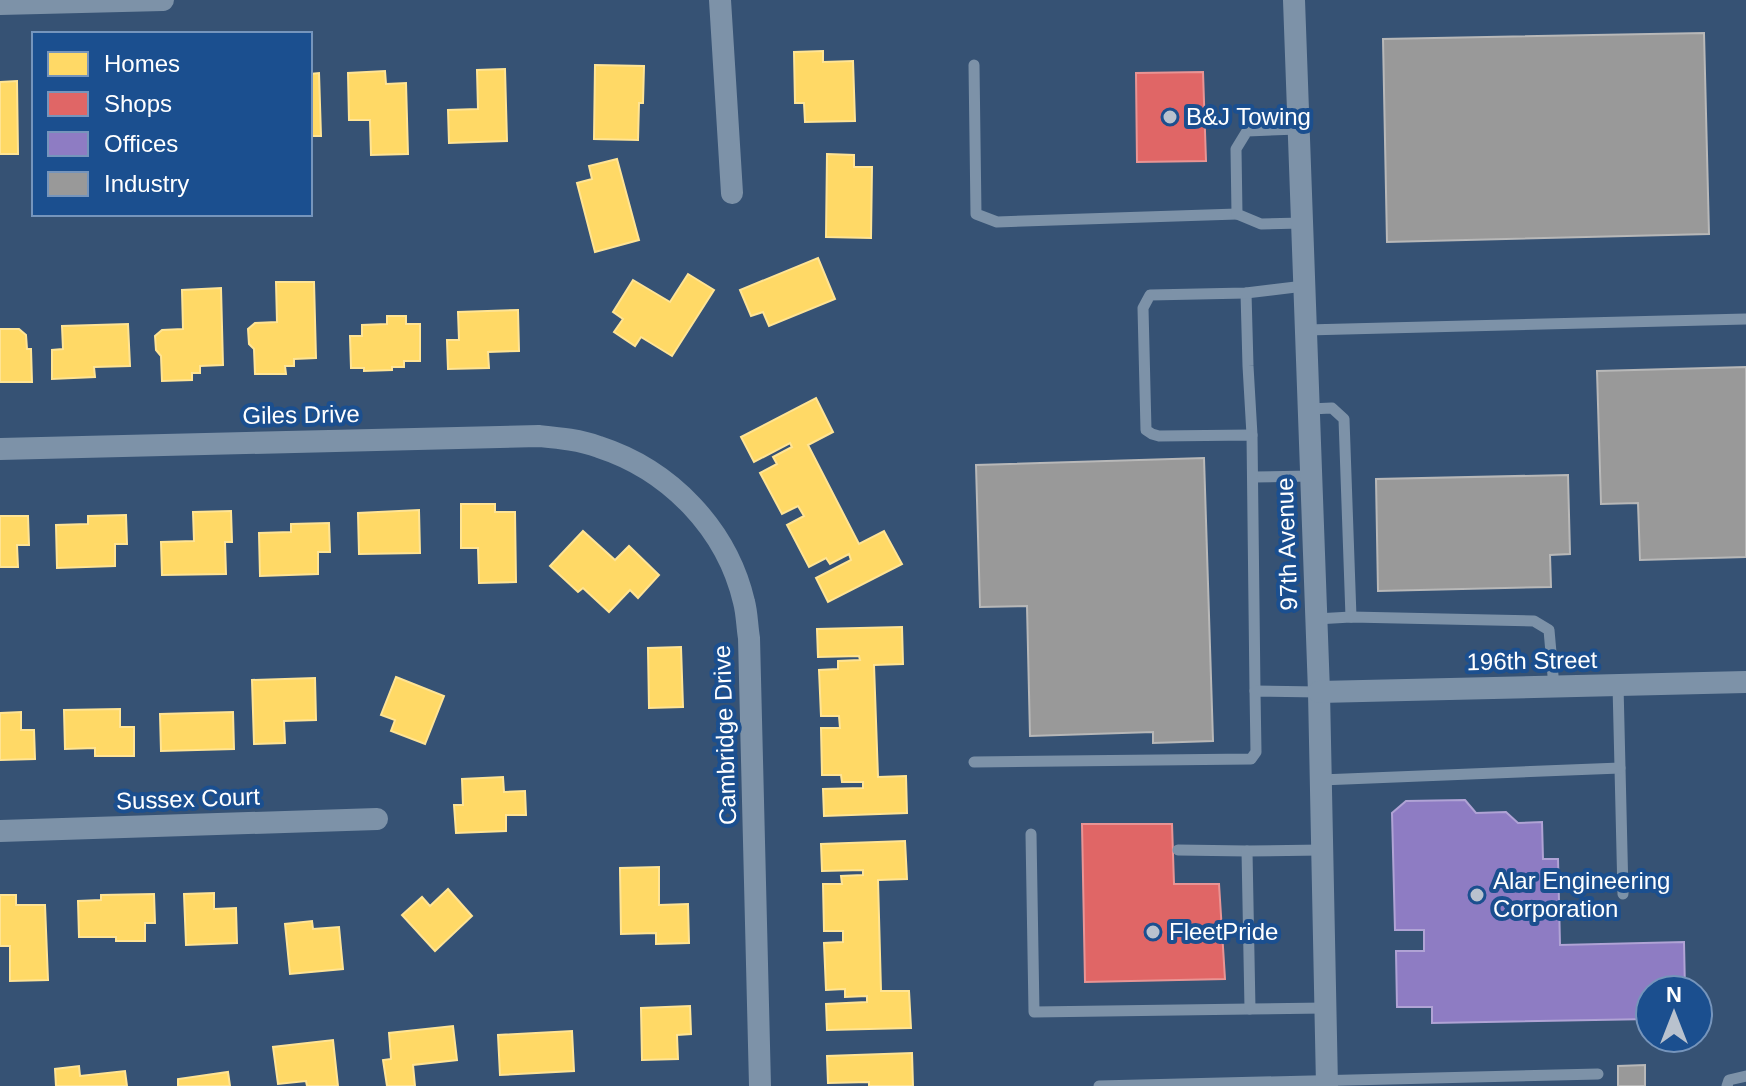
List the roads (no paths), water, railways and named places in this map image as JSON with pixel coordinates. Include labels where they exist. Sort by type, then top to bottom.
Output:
[{"type":"street","points":[[0,4],[163,0]]},
{"type":"street","points":[[720,0],[732,193]]},
{"type":"street","name":"97th Avenue","points":[[1294,0],[1319,692],[1327,1083]]},
{"type":"street","name":"Giles Drive","points":[[0,449],[513,436],[565,439],[602,448]]},
{"type":"street","name":"Cambridge Drive","points":[[602,448],[630,459],[657,475],[703,517],[727,554],[744,603],[749,638],[760,1086]]},
{"type":"street","name":"196th Street","points":[[1319,692],[1746,682]]},
{"type":"street","name":"Sussex Court","points":[[0,831],[377,819]]},
{"type":"lane","points":[[974,65],[976,214],[997,222],[1237,214],[1261,224],[1302,223]]},
{"type":"lane","points":[[1237,214],[1236,149],[1247,131],[1298,129]]},
{"type":"lane","points":[[1252,435],[1159,436],[1146,430],[1143,308],[1150,295],[1246,293],[1304,286]]},
{"type":"lane","points":[[974,762],[1251,759],[1256,752],[1254,477],[1246,293]]},
{"type":"lane","points":[[1306,330],[1746,319]]},
{"type":"lane","points":[[1309,409],[1332,408],[1344,419],[1351,617]]},
{"type":"lane","points":[[1254,477],[1311,476]]},
{"type":"lane","points":[[1316,619],[1534,621],[1549,630],[1554,687]]},
{"type":"lane","points":[[1618,685],[1623,894]]},
{"type":"lane","points":[[1255,691],[1319,692]]},
{"type":"lane","points":[[1321,780],[1620,768]]},
{"type":"lane","points":[[1031,834],[1034,1012],[1325,1008]]},
{"type":"lane","points":[[1178,850],[1322,850]]},
{"type":"lane","points":[[1247,851],[1250,1009]]},
{"type":"lane","points":[[1099,1086],[1327,1083],[1598,1074]]},
{"type":"lane","points":[[1727,1086],[1729,1080],[1746,1076]]},
{"type":"place","name":"B&J Towing","points":[[1170,117]]},
{"type":"place","name":"Alar Engineering Corporation","points":[[1477,895]]},
{"type":"place","name":"FleetPride","points":[[1153,932]]}]
